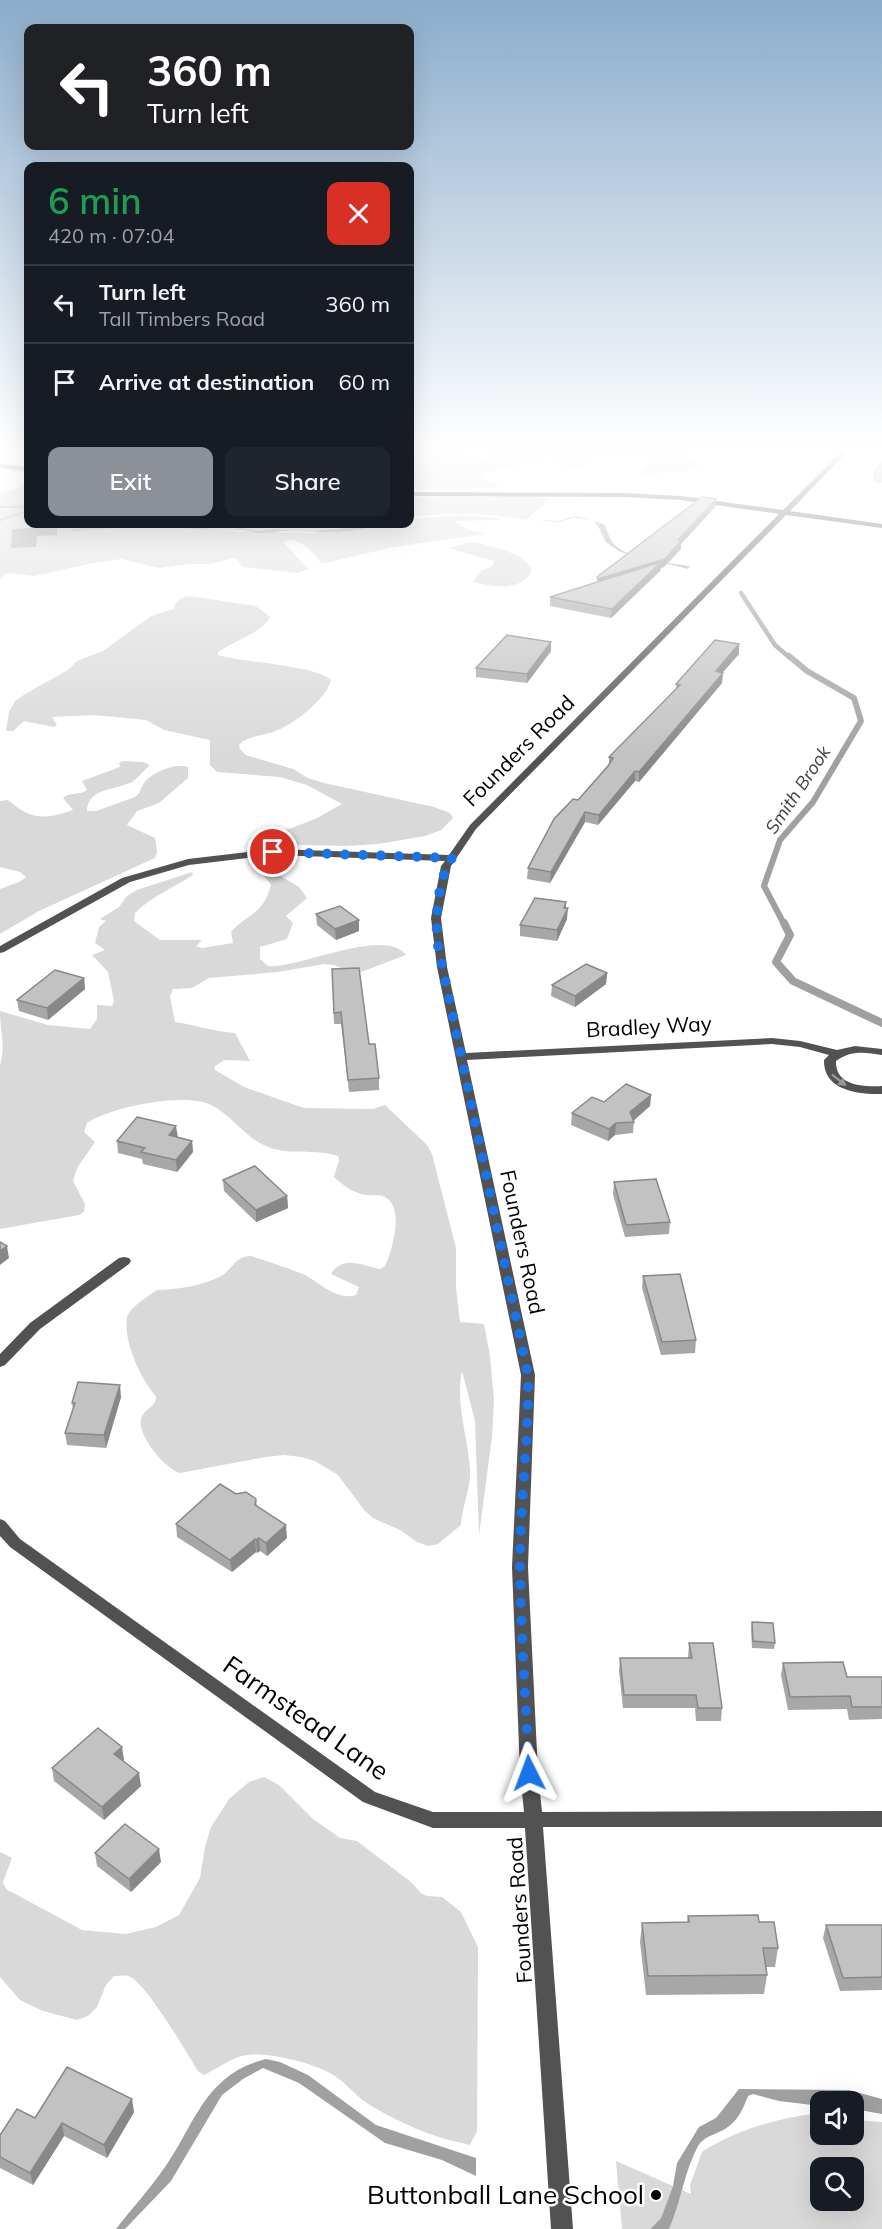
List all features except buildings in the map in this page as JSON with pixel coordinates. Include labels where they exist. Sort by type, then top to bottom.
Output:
[{"type":"street","name":"Founders Road","points":[[562,2229],[529,1773],[520,1567],[528,1375],[442,967],[436,918],[446,866],[473,827],[747,550]]},
{"type":"street","points":[[0,950],[126,880],[188,862],[273,852],[452,858]]},
{"type":"street","name":"Bradley Way","points":[[461,1057],[752,1041],[800,1044],[838,1054],[856,1049],[882,1052]]},
{"type":"street","points":[[838,1054],[830,1060],[829,1067],[831,1074],[838,1081],[860,1090],[882,1090]]},
{"type":"street","points":[[0,1362],[35,1326],[124,1261]]},
{"type":"street","name":"Farmstead Lane","points":[[0,1525],[15,1543],[369,1797],[433,1820],[882,1819]]},
{"type":"shaded area","points":[[0,550],[291,550],[309,569],[297,573],[243,567],[234,558],[209,564],[159,568],[122,559],[35,576],[7,573],[0,578]]},
{"type":"shaded area","points":[[310,550],[381,550],[325,563],[320,562]]},
{"type":"shaded area","points":[[455,550],[504,550],[521,558],[532,570],[521,582],[514,585],[498,586],[473,582],[481,571],[492,566],[494,561]]},
{"type":"shaded area","points":[[657,561],[671,564],[690,566],[688,569]]},
{"type":"shaded area","points":[[189,596],[256,606],[270,617],[261,628],[224,648],[218,652],[218,655],[310,671],[331,680],[329,687],[317,702],[293,722],[274,732],[243,741],[239,745],[246,755],[293,769],[308,778],[324,783],[434,807],[450,813],[453,818],[441,830],[425,836],[378,844],[345,846],[268,844],[256,836],[292,828],[317,818],[342,804],[307,785],[280,777],[217,772],[210,765],[210,740],[164,730],[146,720],[94,715],[52,717],[57,725],[54,727],[24,721],[13,731],[6,731],[9,712],[15,701],[68,670],[77,661],[103,651],[151,616],[174,609],[179,600]]},
{"type":"shaded area","points":[[123,761],[143,762],[150,765],[132,782],[97,794],[88,803],[87,811],[96,811],[135,797],[146,780],[163,770],[176,766],[188,767],[188,778],[159,803],[137,811],[127,825],[155,838],[157,851],[155,858],[39,911],[0,934],[0,889],[26,877],[20,872],[0,867],[0,801],[8,800],[31,815],[46,817],[73,810],[63,798],[87,790],[82,781],[120,767],[119,763]]},
{"type":"shaded area","points":[[271,866],[277,867],[279,875],[299,887],[307,898],[286,916],[293,923],[287,939],[260,947],[260,959],[268,966],[380,945],[395,947],[406,955],[361,972],[351,972],[334,965],[324,964],[278,972],[209,978],[192,988],[173,989],[170,996],[175,1022],[235,1033],[250,1061],[224,1060],[214,1067],[215,1070],[244,1087],[304,1108],[373,1109],[385,1105],[427,1145],[432,1154],[456,1248],[456,1288],[460,1322],[484,1324],[490,1356],[494,1399],[492,1437],[479,1535],[475,1421],[462,1371],[460,1395],[469,1457],[468,1490],[461,1525],[438,1544],[428,1546],[373,1518],[338,1475],[315,1461],[284,1455],[180,1473],[160,1458],[143,1433],[141,1419],[156,1400],[156,1396],[134,1360],[126,1327],[127,1318],[135,1306],[157,1290],[207,1282],[221,1276],[241,1258],[251,1256],[299,1272],[335,1293],[349,1296],[356,1295],[359,1287],[331,1274],[336,1268],[347,1263],[380,1269],[385,1266],[395,1230],[396,1219],[391,1202],[378,1195],[357,1193],[334,1177],[338,1156],[320,1152],[283,1151],[266,1146],[251,1137],[218,1109],[199,1101],[148,1103],[113,1112],[87,1123],[84,1132],[95,1142],[77,1168],[73,1181],[85,1204],[84,1212],[79,1215],[0,1229],[0,1065],[3,1045],[0,1011],[48,1025],[90,1029],[97,1019],[97,1005],[112,1006],[114,1001],[108,972],[92,955],[105,950],[95,943],[99,927],[106,921],[100,919],[119,907],[127,896],[137,890],[192,872],[193,875],[142,907],[135,913],[134,921],[160,940],[202,940],[196,946],[202,948],[233,943],[231,932],[259,908],[268,895],[271,885],[260,870]]},
{"type":"shaded area","points":[[264,1777],[279,1785],[313,1819],[340,1838],[357,1841],[411,1882],[421,1893],[427,1896],[442,1897],[461,1912],[478,1947],[477,2131],[470,2145],[432,2135],[396,2120],[367,2103],[330,2073],[299,2061],[274,2056],[241,2056],[204,2075],[198,2071],[155,2003],[135,1980],[128,1976],[114,1976],[106,1985],[97,2007],[88,2016],[77,2020],[43,2011],[20,2000],[0,1977],[0,1852],[12,1858],[3,1882],[6,1889],[82,1930],[126,1934],[156,1927],[179,1915],[200,1878],[211,1827],[229,1799],[249,1782]]},
{"type":"shaded area","points":[[266,2059],[280,2062],[308,2075],[376,2125],[476,2158],[476,2176],[442,2160],[385,2143],[299,2083],[263,2068],[243,2079],[222,2095],[171,2181],[125,2229],[116,2229],[165,2167],[194,2117],[215,2088],[245,2066]]},
{"type":"shaded area","points":[[739,2089],[853,2091],[810,2091],[810,2105],[779,2101],[753,2094],[748,2096],[733,2122],[698,2146],[689,2166],[669,2229],[650,2229],[661,2218],[673,2186],[677,2163],[699,2127],[716,2118]]},
{"type":"shaded area","points":[[864,2094],[882,2099],[882,2114],[864,2111]]},
{"type":"shaded area","points":[[810,2114],[810,2145],[864,2145],[864,2121],[882,2122],[882,2229],[669,2229],[682,2190],[691,2194],[690,2185],[702,2152],[727,2138],[769,2123]]},
{"type":"shaded area","points":[[616,2161],[673,2186],[661,2218],[650,2229],[622,2229]]},
{"type":"waterway","name":"Smith Brook","points":[[741,593],[775,645],[790,658]]},
{"type":"waterway","name":"Smith Brook","points":[[784,924],[764,886],[780,840],[813,802],[861,721],[854,698],[807,671],[789,656]]},
{"type":"waterway","name":"Smith Brook","points":[[784,923],[790,935],[776,962],[793,981],[882,1023]]},
{"type":"place","name":"Buttonball Lane School","points":[[656,2195]]},
{"type":"route","points":[[273,852],[452,858],[446,866],[436,918],[437,941],[528,1375],[520,1567],[529,1773]]}]
